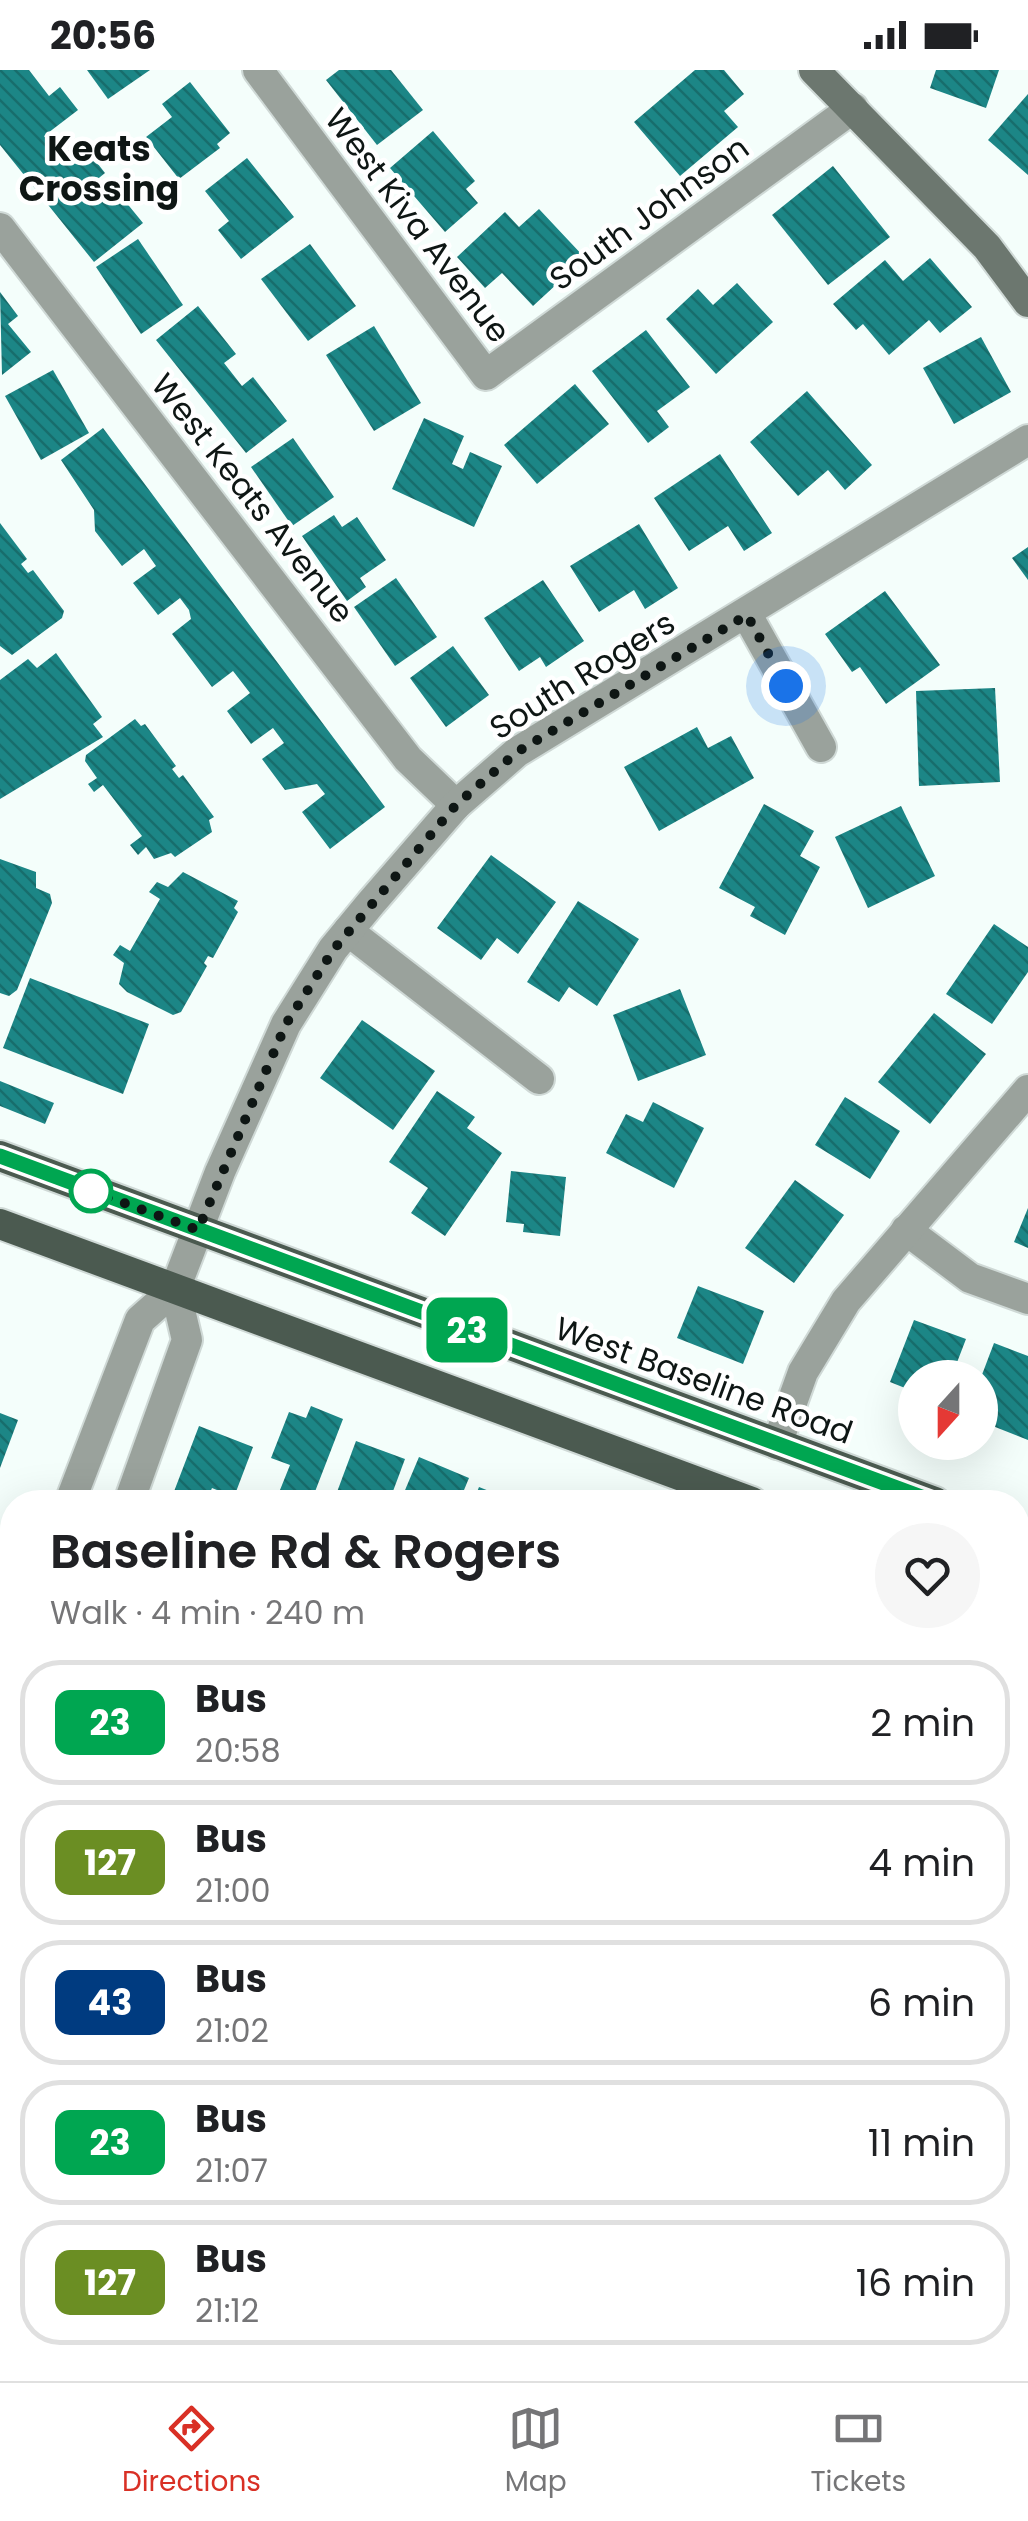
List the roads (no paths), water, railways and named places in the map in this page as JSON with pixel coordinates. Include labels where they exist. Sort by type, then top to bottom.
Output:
[{"type":"main road","name":"West Baseline Road","points":[[0,1156],[902,1490]]},
{"type":"main road","points":[[0,1224],[719,1490]]},
{"type":"street","name":"West Kiva Avenue","points":[[258,70],[486,375]]},
{"type":"street","points":[[814,70],[987,247],[1028,302]]},
{"type":"street","name":"South Johnson","points":[[486,375],[853,108]]},
{"type":"street","name":"West Keats Avenue","points":[[0,228],[408,758],[456,805]]},
{"type":"street","name":"South Rogers","points":[[75,1490],[140,1320],[175,1289],[286,1024],[348,931],[456,805],[517,752],[1028,440]]},
{"type":"street","points":[[747,615],[820,748]]},
{"type":"street","points":[[348,931],[539,1079]]},
{"type":"street","points":[[777,1444],[803,1372],[824,1332],[906,1230],[1028,1090]]},
{"type":"street","points":[[906,1230],[970,1278],[1028,1299]]},
{"type":"street","points":[[133,1490],[187,1340],[175,1289]]},
{"type":"district","name":"Keats Crossing","points":[[99,168]]}]
